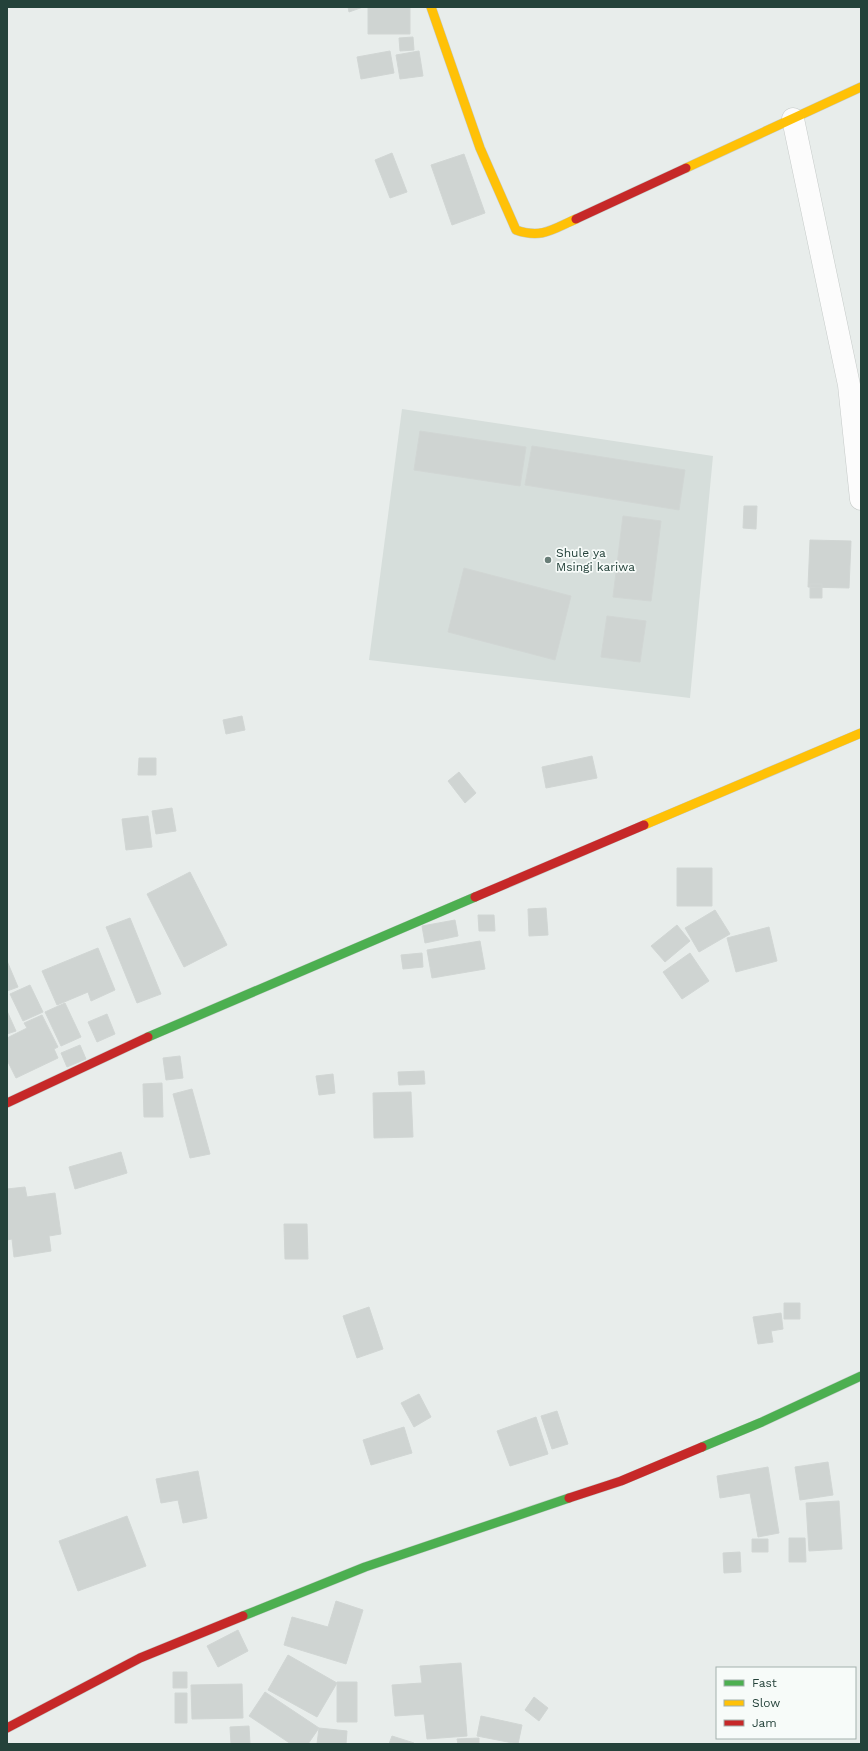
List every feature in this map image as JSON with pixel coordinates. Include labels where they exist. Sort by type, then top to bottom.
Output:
[{"type":"street","points":[[431,7],[476,135],[505,209],[516,230],[528,234],[545,232],[861,87]]},
{"type":"street","points":[[793,119],[849,385],[861,499]]},
{"type":"street","points":[[7,1103],[154,1034],[861,733]]},
{"type":"street","points":[[7,1728],[140,1658],[365,1567],[621,1481],[762,1422],[861,1376]]},
{"type":"shaded area","points":[[402,409],[713,456],[690,698],[369,660]]},
{"type":"building","points":[[348,7],[363,7],[349,12]]},
{"type":"building","points":[[368,7],[410,7],[410,34],[368,34]]},
{"type":"building","points":[[413,37],[414,50],[400,51],[399,38]]},
{"type":"building","points":[[390,51],[394,73],[361,79],[357,57]]},
{"type":"building","points":[[419,51],[423,76],[400,79],[396,55]]},
{"type":"building","points":[[392,153],[407,192],[390,198],[375,160]]},
{"type":"building","points":[[464,154],[485,213],[452,225],[431,165]]},
{"type":"building","points":[[420,431],[526,447],[520,486],[414,470]]},
{"type":"building","points":[[532,446],[685,470],[679,510],[525,485]]},
{"type":"building","points":[[744,506],[757,506],[756,529],[743,528]]},
{"type":"building","points":[[623,516],[661,521],[651,601],[613,597]]},
{"type":"building","points":[[810,540],[851,541],[849,588],[808,587]]},
{"type":"building","points":[[464,568],[571,596],[555,660],[448,632]]},
{"type":"building","points":[[810,584],[822,584],[822,598],[810,598]]},
{"type":"building","points":[[607,616],[646,621],[640,662],[601,657]]},
{"type":"building","points":[[242,716],[245,730],[226,734],[223,720]]},
{"type":"building","points":[[592,756],[597,778],[546,788],[542,767]]},
{"type":"building","points":[[139,758],[156,758],[156,775],[138,775]]},
{"type":"building","points":[[459,772],[476,793],[465,803],[448,781]]},
{"type":"building","points":[[172,808],[176,831],[156,834],[152,811]]},
{"type":"building","points":[[148,816],[152,847],[126,850],[122,819]]},
{"type":"building","points":[[677,868],[712,868],[712,906],[677,906]]},
{"type":"building","points":[[190,872],[227,945],[184,967],[147,894]]},
{"type":"building","points":[[546,908],[548,935],[529,936],[528,909]]},
{"type":"building","points":[[715,910],[730,934],[699,952],[685,928]]},
{"type":"building","points":[[478,915],[494,915],[495,931],[479,931]]},
{"type":"building","points":[[130,918],[161,994],[137,1003],[106,927]]},
{"type":"building","points":[[455,920],[458,936],[425,943],[422,926]]},
{"type":"building","points":[[677,925],[690,941],[665,962],[651,946]]},
{"type":"building","points":[[769,927],[777,961],[736,972],[727,938]]},
{"type":"building","points":[[480,941],[485,969],[432,978],[427,950]]},
{"type":"building","points":[[98,948],[115,990],[91,1001],[88,992],[57,1005],[42,971]]},
{"type":"building","points":[[422,953],[423,967],[403,969],[401,955]]},
{"type":"building","points":[[690,953],[709,981],[682,999],[663,972]]},
{"type":"building","points":[[7,961],[18,987],[7,991]]},
{"type":"building","points":[[30,985],[43,1012],[23,1021],[10,994]]},
{"type":"building","points":[[65,1003],[81,1037],[61,1046],[45,1012]]},
{"type":"building","points":[[7,1011],[16,1031],[7,1034]]},
{"type":"building","points":[[107,1014],[115,1034],[97,1042],[88,1022]]},
{"type":"building","points":[[42,1015],[58,1047],[54,1049],[58,1058],[16,1078],[7,1060],[7,1038],[27,1028],[24,1023]]},
{"type":"building","points":[[80,1045],[86,1059],[67,1067],[61,1053]]},
{"type":"building","points":[[180,1056],[183,1078],[166,1080],[163,1058]]},
{"type":"building","points":[[424,1071],[425,1084],[399,1085],[398,1072]]},
{"type":"building","points":[[333,1074],[335,1093],[319,1095],[316,1076]]},
{"type":"building","points":[[162,1083],[163,1117],[144,1117],[143,1084]]},
{"type":"building","points":[[192,1089],[210,1154],[190,1158],[173,1094]]},
{"type":"building","points":[[411,1092],[413,1137],[374,1138],[373,1093]]},
{"type":"building","points":[[121,1152],[127,1173],[75,1189],[69,1167]]},
{"type":"building","points":[[25,1187],[27,1197],[55,1193],[61,1234],[49,1236],[51,1251],[14,1257],[12,1239],[7,1240],[7,1189]]},
{"type":"building","points":[[284,1224],[307,1224],[308,1259],[285,1259]]},
{"type":"building","points":[[784,1303],[800,1303],[800,1319],[784,1319]]},
{"type":"building","points":[[369,1307],[383,1349],[357,1358],[343,1316]]},
{"type":"building","points":[[781,1313],[783,1329],[771,1331],[773,1342],[758,1344],[753,1317]]},
{"type":"building","points":[[419,1394],[431,1417],[414,1427],[401,1403]]},
{"type":"building","points":[[557,1411],[568,1444],[552,1449],[541,1416]]},
{"type":"building","points":[[536,1417],[548,1454],[510,1466],[497,1431]]},
{"type":"building","points":[[404,1427],[412,1453],[371,1465],[363,1440]]},
{"type":"building","points":[[828,1462],[833,1495],[800,1500],[795,1467]]},
{"type":"building","points":[[768,1467],[779,1533],[758,1537],[750,1493],[720,1498],[717,1476]]},
{"type":"building","points":[[198,1471],[207,1518],[183,1523],[178,1500],[161,1503],[156,1479]]},
{"type":"building","points":[[839,1501],[842,1549],[809,1551],[806,1503]]},
{"type":"building","points":[[127,1516],[146,1566],[78,1591],[59,1541]]},
{"type":"building","points":[[789,1538],[805,1538],[806,1562],[789,1562]]},
{"type":"building","points":[[752,1539],[768,1539],[768,1552],[752,1552]]},
{"type":"building","points":[[740,1552],[741,1572],[724,1573],[723,1553]]},
{"type":"building","points":[[336,1601],[363,1610],[346,1664],[284,1645],[292,1617],[328,1627]]},
{"type":"building","points":[[238,1630],[248,1651],[218,1667],[207,1646]]},
{"type":"building","points":[[288,1655],[337,1683],[317,1717],[268,1690]]},
{"type":"building","points":[[461,1663],[467,1736],[427,1739],[424,1714],[395,1716],[392,1685],[422,1683],[420,1666]]},
{"type":"building","points":[[173,1672],[187,1672],[187,1688],[173,1688]]},
{"type":"building","points":[[337,1682],[357,1682],[357,1722],[337,1722]]},
{"type":"building","points":[[242,1684],[243,1718],[192,1719],[191,1685]]},
{"type":"building","points":[[265,1692],[319,1728],[308,1744],[291,1744],[249,1716]]},
{"type":"building","points":[[175,1693],[187,1693],[187,1723],[175,1723]]},
{"type":"building","points":[[534,1697],[548,1708],[539,1721],[525,1710]]},
{"type":"building","points":[[481,1716],[522,1725],[518,1744],[477,1736]]},
{"type":"building","points":[[249,1726],[250,1744],[231,1744],[230,1727]]},
{"type":"building","points":[[319,1728],[347,1731],[346,1744],[317,1744]]},
{"type":"building","points":[[392,1736],[414,1743],[414,1744],[389,1744]]},
{"type":"building","points":[[479,1738],[479,1744],[458,1744],[457,1739]]},
{"type":"traffic: fast","points":[[148,1037],[475,897]]},
{"type":"traffic: fast","points":[[702,1447],[762,1422],[861,1376]]},
{"type":"traffic: fast","points":[[243,1616],[365,1567],[569,1498]]},
{"type":"traffic: slow","points":[[431,7],[480,148],[516,230],[525,233],[547,232],[576,219]]},
{"type":"traffic: slow","points":[[686,168],[861,87]]},
{"type":"traffic: slow","points":[[644,825],[861,733]]},
{"type":"traffic: jam","points":[[576,219],[686,168]]},
{"type":"traffic: jam","points":[[475,897],[644,825]]},
{"type":"traffic: jam","points":[[7,1103],[148,1037]]},
{"type":"traffic: jam","points":[[569,1498],[621,1481],[702,1447]]},
{"type":"traffic: jam","points":[[7,1728],[140,1658],[243,1616]]},
{"type":"place","name":"Shule ya Msingi kariwa","points":[[548,560]]}]
